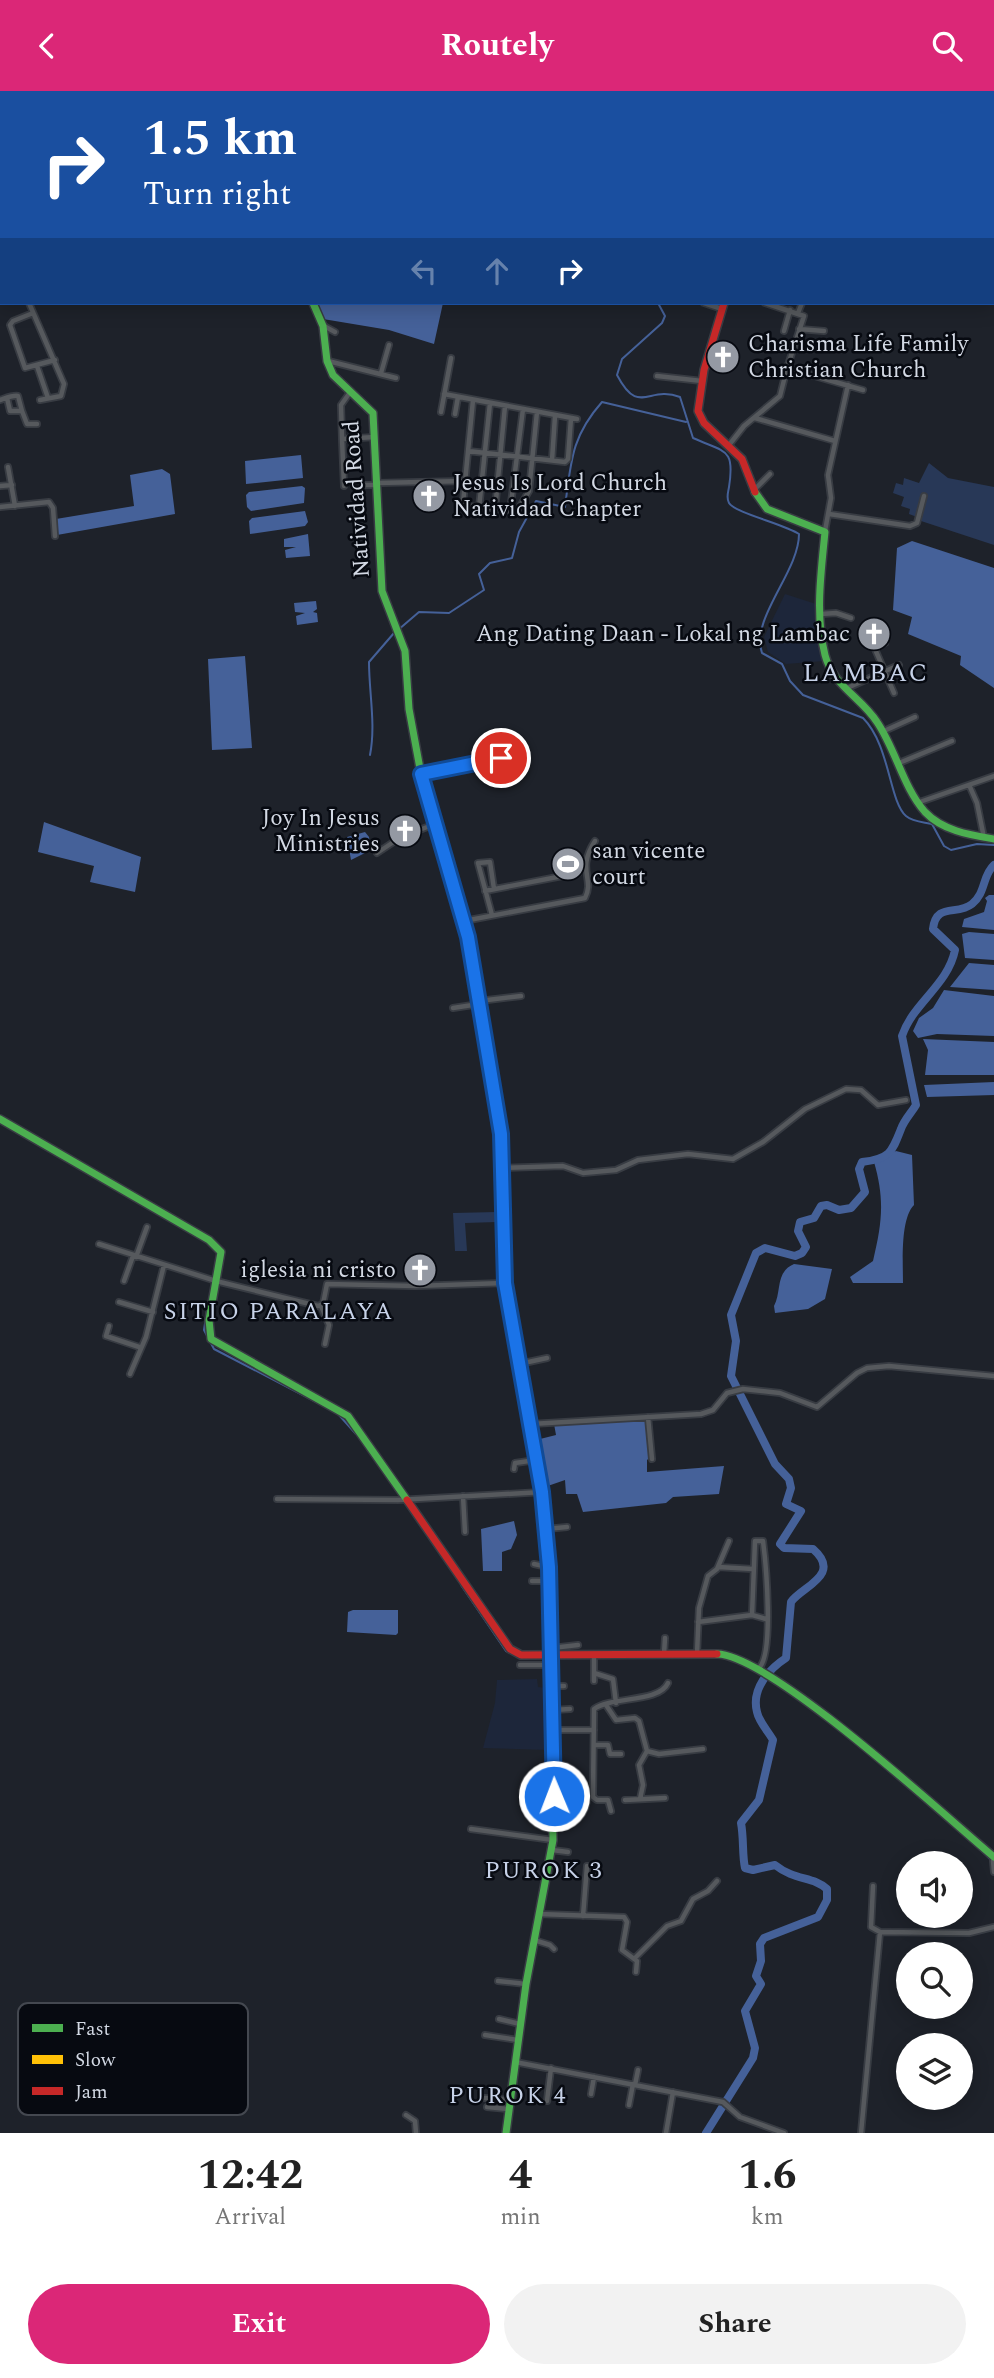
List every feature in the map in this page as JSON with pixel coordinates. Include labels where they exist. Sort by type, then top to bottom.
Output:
[{"type":"street","points":[[30,305],[64,381],[64,392],[40,400]]},
{"type":"street","points":[[314,305],[323,326],[327,361],[396,378]]},
{"type":"street","points":[[729,445],[744,426],[780,396],[804,316],[772,305]]},
{"type":"street","points":[[798,313],[801,305]]},
{"type":"street","points":[[723,306],[698,398],[700,417],[742,459],[760,502],[775,515],[825,532]]},
{"type":"street","points":[[784,331],[790,310]]},
{"type":"street","points":[[33,313],[13,320],[10,325],[25,367],[55,360]]},
{"type":"street","points":[[323,326],[335,332]]},
{"type":"street","points":[[799,329],[824,331]]},
{"type":"street","points":[[381,373],[389,345]]},
{"type":"street","points":[[440,412],[451,358]]},
{"type":"street","name":"Natividad Road","points":[[327,361],[333,375],[372,410],[382,591],[405,652],[409,709],[421,774],[464,921],[480,1002],[501,1134],[505,1283],[542,1492],[550,1581],[553,1665],[553,1840],[526,1984],[506,2133]]},
{"type":"street","points":[[37,366],[48,398]]},
{"type":"street","points":[[787,368],[863,390]]},
{"type":"street","points":[[657,376],[702,381]]},
{"type":"street","points":[[848,385],[828,475],[831,498],[819,583],[824,653],[831,675],[843,690],[867,709],[884,731],[916,804],[958,834],[994,838]]},
{"type":"street","points":[[344,486],[341,405],[351,391]]},
{"type":"street","points":[[444,394],[574,419],[568,461],[468,451]]},
{"type":"street","points":[[0,400],[18,397],[27,424],[37,424]]},
{"type":"street","points":[[455,414],[458,397]]},
{"type":"street","points":[[6,398],[10,411],[22,411]]},
{"type":"street","points":[[473,400],[463,505],[518,510],[529,491],[537,412]]},
{"type":"street","points":[[479,508],[490,403]]},
{"type":"street","points":[[495,510],[505,406]]},
{"type":"street","points":[[510,511],[523,409]]},
{"type":"street","points":[[552,460],[555,415]]},
{"type":"street","points":[[755,418],[835,441]]},
{"type":"street","points":[[342,439],[375,437]]},
{"type":"street","points":[[8,467],[15,506]]},
{"type":"street","points":[[754,490],[770,474]]},
{"type":"street","points":[[362,485],[465,481]]},
{"type":"street","points":[[0,486],[12,485]]},
{"type":"street","points":[[829,514],[910,526],[917,523],[924,496]]},
{"type":"street","points":[[0,507],[49,502],[53,507],[55,536]]},
{"type":"street","points":[[821,614],[836,613],[850,618]]},
{"type":"street","points":[[865,626],[894,693]]},
{"type":"street","points":[[874,647],[885,643]]},
{"type":"street","points":[[843,690],[899,665]]},
{"type":"street","points":[[884,731],[915,717]]},
{"type":"street","points":[[899,764],[952,741]]},
{"type":"street","points":[[421,774],[521,755]]},
{"type":"street","points":[[916,804],[994,776]]},
{"type":"street","points":[[970,786],[978,803],[984,838]]},
{"type":"street","points":[[377,853],[401,837],[435,824]]},
{"type":"street","points":[[464,921],[585,898],[588,890],[584,860],[596,841]]},
{"type":"street","points":[[492,916],[478,863],[490,862],[494,889]]},
{"type":"street","points":[[485,891],[578,873]]},
{"type":"street","points":[[453,1008],[521,996]]},
{"type":"street","points":[[502,1168],[563,1166],[583,1173],[616,1170],[638,1160],[688,1154],[733,1159],[763,1142],[805,1109],[846,1089],[861,1090],[878,1105],[906,1100]]},
{"type":"street","points":[[0,1119],[209,1240],[221,1252],[218,1282],[208,1327],[211,1339],[348,1416],[507,1646],[521,1655],[579,1644]]},
{"type":"street","points":[[124,1281],[147,1227]]},
{"type":"street","points":[[99,1244],[271,1297],[321,1306]]},
{"type":"street","points":[[130,1374],[153,1312],[164,1265]]},
{"type":"street","points":[[325,1344],[329,1325],[321,1306],[327,1284],[415,1286],[505,1283]]},
{"type":"street","points":[[119,1302],[153,1312]]},
{"type":"street","points":[[109,1326],[106,1336],[139,1347]]},
{"type":"street","points":[[518,1364],[547,1358]]},
{"type":"street","points":[[531,1424],[710,1412],[723,1396],[743,1389],[780,1393],[814,1407],[867,1369],[889,1366],[994,1376]]},
{"type":"street","points":[[648,1417],[652,1459]]},
{"type":"street","points":[[514,1469],[515,1463],[537,1460]]},
{"type":"street","points":[[277,1499],[406,1498],[542,1492]]},
{"type":"street","points":[[463,1496],[465,1532]]},
{"type":"street","points":[[545,1529],[566,1527]]},
{"type":"street","points":[[696,1654],[698,1622],[708,1576],[718,1567],[729,1541]]},
{"type":"street","points":[[752,1615],[755,1541],[763,1541],[767,1572],[768,1638],[763,1672]]},
{"type":"street","points":[[534,1564],[549,1567]]},
{"type":"street","points":[[718,1567],[753,1569]]},
{"type":"street","points":[[532,1581],[550,1581]]},
{"type":"street","points":[[698,1622],[752,1615],[766,1619]]},
{"type":"street","points":[[664,1654],[665,1638]]},
{"type":"street","points":[[552,1651],[733,1656],[763,1672],[837,1725],[994,1859],[994,1871]]},
{"type":"street","points":[[594,1654],[594,1681]]},
{"type":"street","points":[[520,1665],[553,1665]]},
{"type":"street","points":[[594,1673],[613,1679],[617,1703]]},
{"type":"street","points":[[611,1811],[608,1800],[597,1800],[593,1797],[594,1709],[652,1695],[665,1689],[668,1683]]},
{"type":"street","points":[[553,1686],[564,1686]]},
{"type":"street","points":[[606,1705],[616,1720],[639,1720],[647,1751],[639,1765],[643,1785],[640,1799]]},
{"type":"street","points":[[553,1710],[570,1709]]},
{"type":"street","points":[[553,1730],[594,1730]]},
{"type":"street","points":[[594,1745],[608,1745],[612,1755],[621,1754]]},
{"type":"street","points":[[647,1751],[659,1755],[703,1749]]},
{"type":"street","points":[[625,1800],[664,1798]]},
{"type":"street","points":[[471,1829],[553,1840]]},
{"type":"street","points":[[551,1850],[568,1852]]},
{"type":"street","points":[[583,1916],[587,1866]]},
{"type":"street","points":[[634,1959],[667,1926],[681,1921],[693,1899],[708,1891],[717,1881]]},
{"type":"street","points":[[873,1886],[870,1927],[880,1932],[969,1933],[994,1927]]},
{"type":"street","points":[[539,1914],[624,1917],[627,1921],[622,1951],[638,1963],[635,1972]]},
{"type":"street","points":[[861,2133],[880,1932]]},
{"type":"street","points":[[534,1940],[550,1944],[554,1949]]},
{"type":"street","points":[[498,1981],[526,1984]]},
{"type":"street","points":[[499,2019],[520,2024]]},
{"type":"street","points":[[485,2035],[518,2040]]},
{"type":"street","points":[[514,2061],[723,2102],[733,2112],[784,2133]]},
{"type":"street","points":[[547,2101],[551,2069]]},
{"type":"street","points":[[629,2105],[638,2070]]},
{"type":"street","points":[[591,2094],[594,2077]]},
{"type":"street","points":[[666,2133],[673,2092]]},
{"type":"street","points":[[485,2098],[510,2100]]},
{"type":"street","points":[[487,2106],[509,2109]]},
{"type":"street","points":[[406,2115],[415,2121],[416,2133]]},
{"type":"shaded area","points":[[316,305],[443,305],[434,344],[389,330],[323,319]]},
{"type":"shaded area","points":[[301,455],[303,478],[246,484],[245,461]]},
{"type":"shaded area","points":[[929,463],[948,478],[994,487],[994,545],[918,520],[909,514],[910,509],[901,506],[904,497],[893,493],[896,483],[903,485],[904,478],[919,483]]},
{"type":"shaded area","points":[[162,469],[170,474],[175,514],[57,535],[56,519],[134,506],[130,475]]},
{"type":"shaded area","points":[[302,486],[305,488],[304,503],[251,511],[247,507],[246,495],[249,492]]},
{"type":"shaded area","points":[[305,511],[308,522],[305,526],[250,534],[249,521],[252,518]]},
{"type":"shaded area","points":[[308,534],[310,556],[286,558],[285,550],[296,547],[284,547],[284,539]]},
{"type":"shaded area","points":[[912,541],[994,568],[994,688],[960,665],[961,656],[908,634],[912,617],[893,610],[897,548]]},
{"type":"shaded area","points":[[785,594],[816,604],[824,661],[786,664],[768,652],[764,637]]},
{"type":"shaded area","points":[[316,601],[317,609],[313,612],[317,613],[318,622],[297,625],[296,616],[305,613],[295,612],[294,603]]},
{"type":"shaded area","points":[[245,656],[252,748],[212,750],[208,659]]},
{"type":"shaded area","points":[[44,822],[141,857],[135,892],[90,882],[94,866],[38,852]]},
{"type":"shaded area","points":[[365,832],[369,837],[371,850],[351,860],[347,837]]},
{"type":"shaded area","points":[[994,895],[994,930],[962,927],[964,919],[984,912],[987,901],[985,898]]},
{"type":"shaded area","points":[[962,934],[994,934],[994,960],[965,958]]},
{"type":"shaded area","points":[[969,963],[994,965],[994,990],[950,987]]},
{"type":"shaded area","points":[[944,990],[994,996],[994,1036],[937,1034],[918,1038],[913,1031],[919,1018],[933,1008]]},
{"type":"shaded area","points":[[923,1039],[994,1042],[994,1075],[925,1075],[928,1050]]},
{"type":"shaded area","points":[[994,1082],[994,1095],[927,1097],[924,1085]]},
{"type":"shaded area","points":[[896,1151],[912,1155],[914,1205],[904,1231],[903,1283],[853,1283],[850,1277],[873,1261],[878,1235],[881,1200],[874,1162]]},
{"type":"shaded area","points":[[497,1212],[497,1222],[465,1223],[467,1251],[455,1251],[453,1213]]},
{"type":"shaded area","points":[[794,1264],[832,1269],[825,1299],[808,1309],[775,1313],[774,1306],[781,1277],[788,1267]]},
{"type":"shaded area","points":[[647,1418],[650,1457],[647,1460],[647,1472],[724,1466],[719,1494],[673,1497],[666,1503],[583,1512],[577,1494],[566,1494],[565,1480],[542,1488],[536,1440],[556,1435],[554,1424]]},
{"type":"shaded area","points":[[514,1521],[517,1535],[511,1549],[502,1552],[502,1571],[483,1571],[481,1529]]},
{"type":"shaded area","points":[[398,1610],[398,1633],[347,1632],[348,1612]]},
{"type":"shaded area","points":[[537,1679],[538,1687],[549,1688],[549,1750],[483,1748],[495,1703],[497,1680]]},
{"type":"waterway","points":[[659,305],[665,316],[662,323],[622,359],[617,375],[625,388],[638,397],[660,394],[680,397],[693,438],[726,453],[729,458],[729,503],[740,511],[799,534],[792,564],[763,625],[760,639],[762,653],[782,664],[790,681],[803,695],[863,718],[879,743],[900,809],[906,816],[915,821],[932,824],[944,846],[951,850],[977,844],[994,845]]},
{"type":"waterway","points":[[398,630],[419,612],[449,613],[484,590],[479,574],[490,563],[512,558],[519,532],[536,501],[565,507],[571,463],[578,439],[602,402],[686,422]]},
{"type":"waterway","points":[[370,755],[372,720],[369,662],[394,633]]},
{"type":"waterway","points":[[706,2133],[753,2058],[755,2048],[745,2011],[761,1984],[756,1976],[761,1961],[760,1944],[764,1938],[818,1917],[827,1900],[827,1889],[816,1882],[790,1874],[775,1865],[753,1870],[745,1868],[744,1863],[741,1823],[759,1800],[773,1740],[758,1716],[757,1695],[768,1674],[786,1658],[791,1602],[817,1580],[824,1566],[813,1549],[784,1548],[780,1544],[801,1511],[786,1504],[791,1488],[789,1479],[775,1464],[731,1376],[736,1341],[731,1315],[756,1253],[765,1248],[795,1256],[802,1253],[806,1247],[798,1231],[800,1222],[814,1218],[821,1206],[827,1205],[839,1210],[851,1208],[865,1192],[859,1169],[862,1162],[879,1159],[892,1149],[904,1122],[916,1105],[902,1036],[907,1024],[945,974],[955,950],[933,929],[935,921],[943,912],[972,904],[980,895],[987,874],[994,865]]},
{"type":"waterway","points":[[208,1304],[204,1330],[214,1349],[322,1405]]},
{"type":"waterway","points":[[339,1415],[356,1434]]},
{"type":"waterway","points":[[461,1585],[506,1651],[517,1656]]},
{"type":"waterway","points":[[980,1849],[991,1860]]},
{"type":"traffic: fast","points":[[314,305],[323,326],[327,361],[333,375],[373,413],[382,591],[405,651],[409,709],[421,774],[467,937]]},
{"type":"traffic: fast","points":[[755,492],[767,509],[825,532],[820,609],[825,655],[834,675],[877,722],[917,802],[932,818],[948,828],[994,839]]},
{"type":"traffic: fast","points":[[0,1119],[209,1240],[221,1252],[209,1320],[211,1339],[348,1416],[407,1500]]},
{"type":"traffic: fast","points":[[717,1654],[742,1661],[776,1680],[815,1708],[857,1740],[994,1857]]},
{"type":"traffic: fast","points":[[506,2133],[526,1984],[553,1840],[550,1660]]},
{"type":"traffic: slow","points":[[501,1146],[505,1283],[542,1492],[549,1567],[550,1660]]},
{"type":"traffic: jam","points":[[723,305],[704,370],[698,411],[704,423],[742,459],[755,492]]},
{"type":"traffic: jam","points":[[467,937],[501,1146]]},
{"type":"traffic: jam","points":[[407,1500],[510,1649],[521,1655],[717,1654]]},
{"type":"place","name":"Charisma Life Family Christian Church","points":[[723,357]]},
{"type":"place","name":"Jesus Is Lord Church Natividad Chapter","points":[[429,496]]},
{"type":"place","name":"Ang Dating Daan - Lokal ng Lambac","points":[[874,634]]},
{"type":"place","name":"Joy In Jesus Ministries","points":[[405,831]]},
{"type":"place","name":"san vicente court","points":[[568,864]]},
{"type":"place","name":"iglesia ni cristo","points":[[420,1270]]},
{"type":"district","name":"LAMBAC","points":[[866,673]]},
{"type":"district","name":"SITIO PARALAYA","points":[[279,1312]]},
{"type":"district","name":"PUROK 3","points":[[544,1871]]},
{"type":"district","name":"PUROK 4","points":[[508,2096]]},
{"type":"route","points":[[501,758],[421,774],[468,937],[501,1134],[505,1283],[542,1492],[549,1567],[554,1796]]}]
